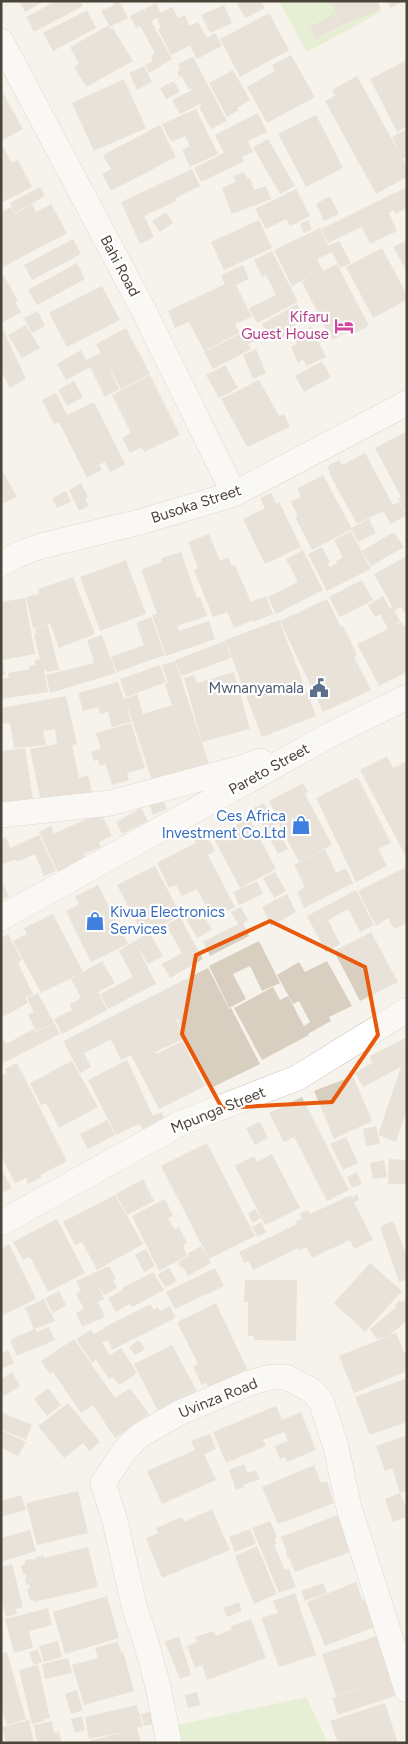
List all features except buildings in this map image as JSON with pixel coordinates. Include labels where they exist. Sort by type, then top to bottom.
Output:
[{"type":"street","name":"Bahi Road","points":[[1,41],[144,311],[234,494]]},
{"type":"street","name":"Busoka Street","points":[[1,564],[19,554],[41,546],[140,522],[234,494],[407,403]]},
{"type":"street","name":"Pareto Street","points":[[1,918],[330,735],[407,697]]},
{"type":"street","points":[[1,815],[110,803],[241,768],[330,735]]},
{"type":"street","name":"Mpunga Street","points":[[1,1223],[181,1123],[297,1078],[407,1010]]},
{"type":"street","name":"Uvinza Road","points":[[169,1743],[158,1686],[134,1606],[115,1521],[102,1483],[125,1450],[139,1436],[179,1413],[249,1383],[270,1378],[286,1377],[301,1383],[321,1401],[336,1447],[349,1508],[407,1690]]},
{"type":"highlighted area","points":[[270,921],[365,967],[378,1035],[332,1102],[222,1108],[182,1034],[196,955]]},
{"type":"green space","points":[[279,1],[376,1],[381,12],[307,52]]},
{"type":"green space","points":[[306,1697],[328,1743],[179,1743],[174,1726]]},
{"type":"place","name":"Kifaru Guest House","points":[[344,326]]},
{"type":"place","name":"Mwnanyamala","points":[[319,688]]},
{"type":"place","name":"Ces Africa Investment Co.Ltd","points":[[301,825]]},
{"type":"place","name":"Kivua Electronics Services","points":[[95,921]]}]
